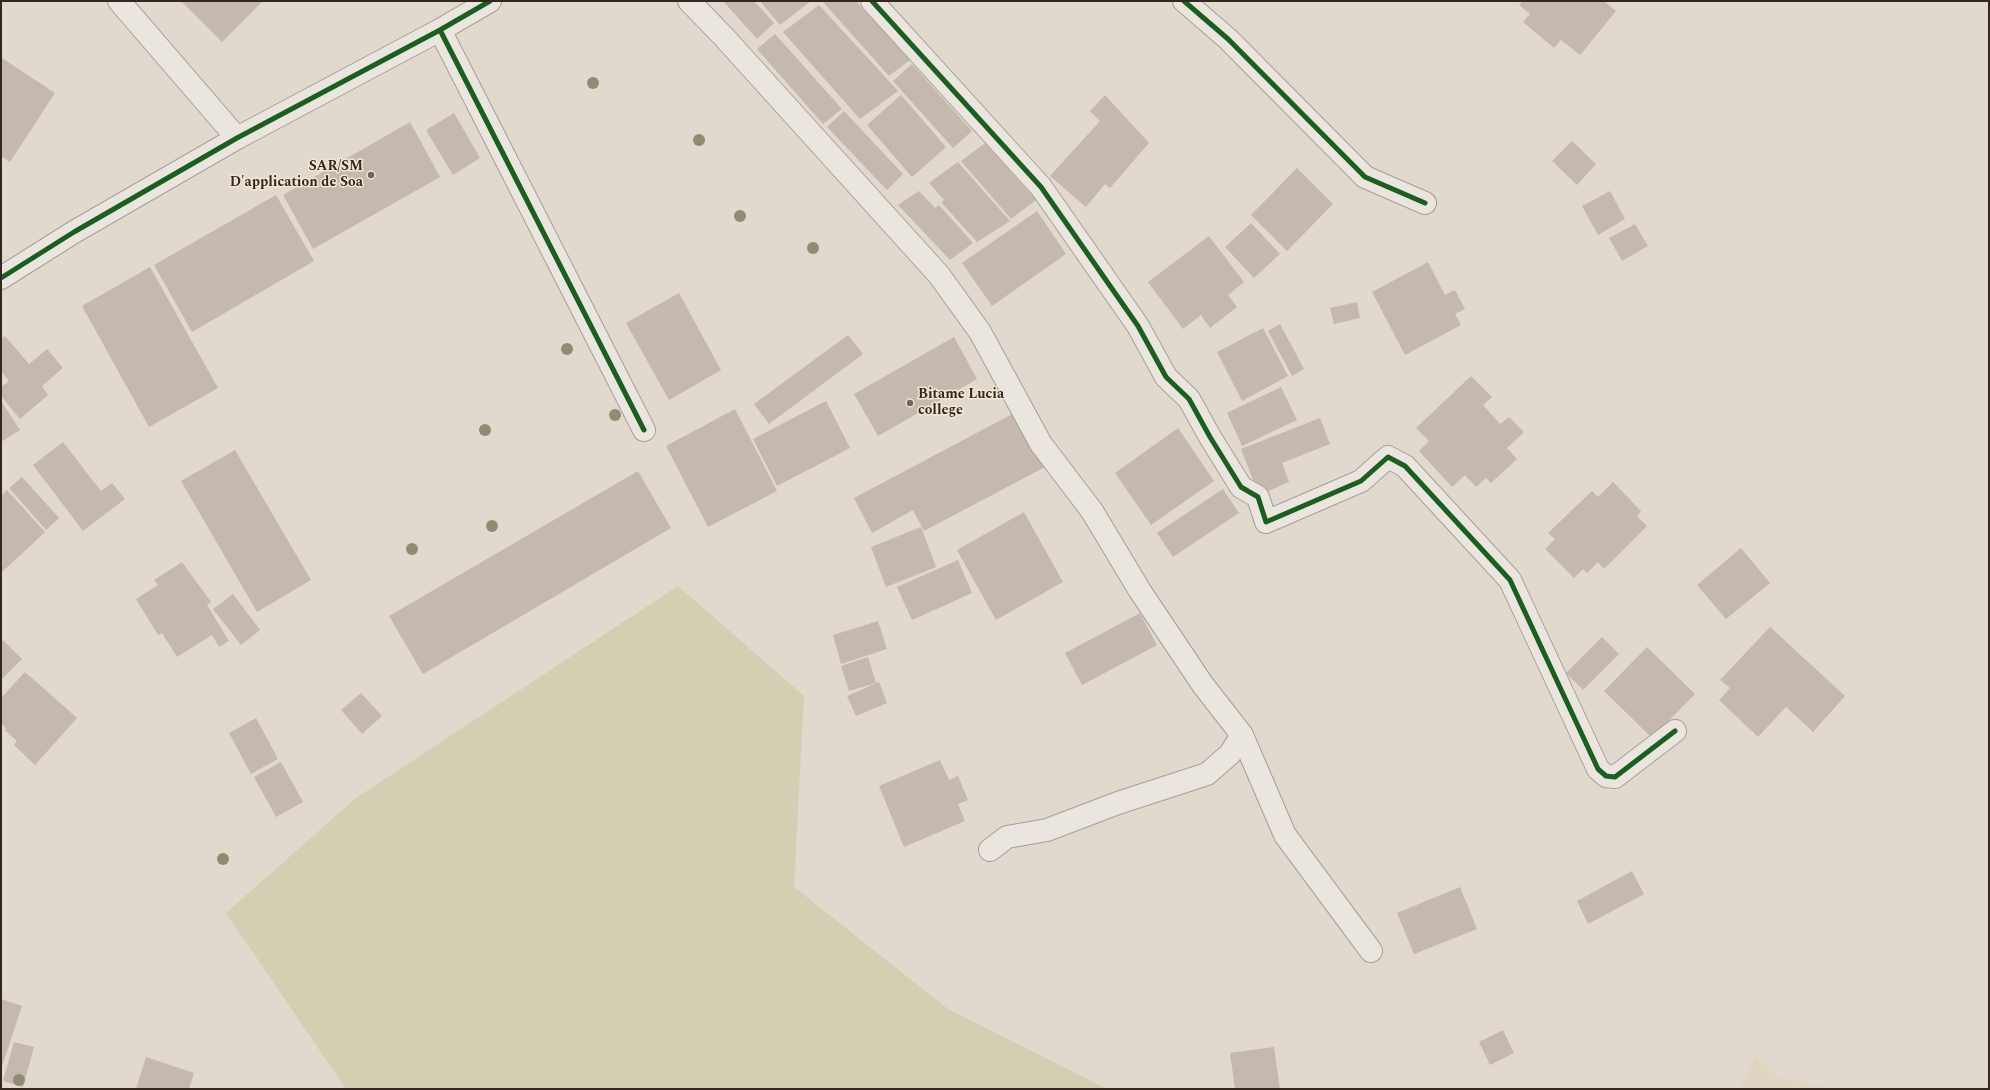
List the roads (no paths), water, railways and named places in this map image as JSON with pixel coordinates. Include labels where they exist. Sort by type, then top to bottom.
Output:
[{"type":"street","points":[[119,1],[237,138]]},
{"type":"street","points":[[1,278],[74,232],[237,138],[440,30],[490,1]]},
{"type":"street","points":[[689,1],[723,36],[939,276],[980,332],[1041,444],[1092,511],[1140,591],[1203,685],[1242,735],[1284,835],[1371,950]]},
{"type":"street","points":[[872,1],[1041,187],[1138,326],[1166,377],[1189,399],[1210,437],[1241,487],[1258,497],[1266,522],[1361,481],[1388,457],[1405,466],[1510,580],[1598,769],[1606,776],[1615,777],[1675,732]]},
{"type":"street","points":[[1184,1],[1228,39],[1366,177],[1425,203]]},
{"type":"street","points":[[440,30],[644,430]]},
{"type":"street","points":[[990,850],[1006,837],[1047,830],[1118,803],[1207,774],[1230,754],[1242,735]]},
{"type":"place","name":"SAR/SM D'application de Soa","points":[[371,175]]},
{"type":"place","name":"Bitame Lucia college","points":[[910,403]]}]
